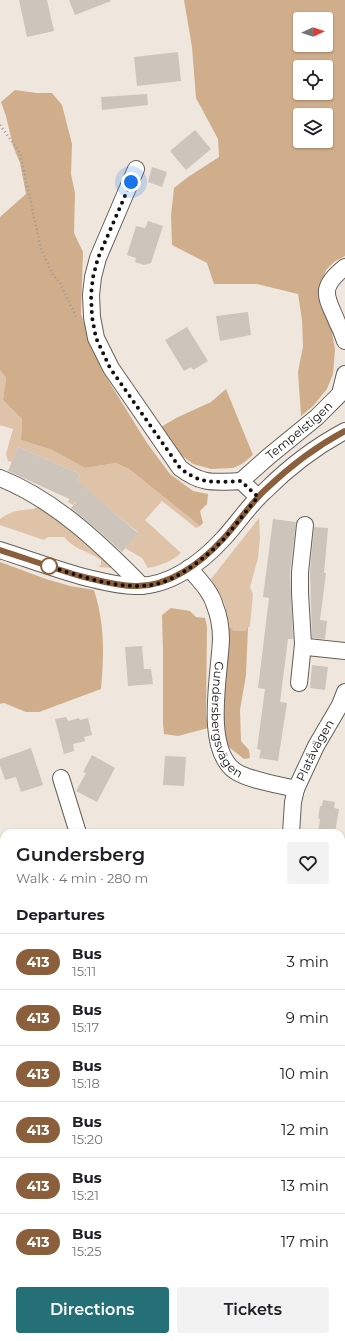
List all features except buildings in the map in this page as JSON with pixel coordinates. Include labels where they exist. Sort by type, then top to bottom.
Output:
[{"type":"street","points":[[136,169],[98,258],[94,271],[91,295],[92,317],[96,338],[110,368],[180,468],[190,476],[203,481],[241,481],[258,497]]},
{"type":"street","points":[[345,267],[332,278],[327,290],[329,304],[339,324],[345,341]]},
{"type":"street","name":"Tempelstigen","points":[[241,481],[317,417],[340,394],[345,374]]},
{"type":"street","points":[[0,550],[66,572],[117,585],[142,586],[153,585],[165,581],[201,560],[223,540],[258,497],[305,455],[345,431]]},
{"type":"street","points":[[0,478],[34,494],[77,526],[111,554],[142,586]]},
{"type":"street","points":[[299,683],[303,644],[300,572],[305,525]]},
{"type":"street","name":"Gundersbergsvägen","points":[[189,568],[209,592],[215,604],[219,620],[221,638],[216,714],[217,738],[220,750],[229,765],[235,771],[246,776],[296,789]]},
{"type":"street","points":[[303,644],[307,648],[345,651]]},
{"type":"street","name":"Platåvägen","points":[[296,789],[316,746],[340,705],[345,692]]},
{"type":"street","points":[[61,778],[77,829]]},
{"type":"street","points":[[291,829],[296,789]]},
{"type":"path","points":[[0,125],[20,153],[41,249],[53,275],[60,283],[78,322]]},
{"type":"shaded area","points":[[184,0],[345,0],[345,256],[334,262],[326,270],[320,288],[331,327],[335,349],[333,374],[327,389],[313,406],[301,416],[298,372],[303,346],[302,320],[298,294],[257,284],[214,284],[207,263],[172,245],[171,215],[174,188],[219,157],[218,139],[196,98],[192,47]]},
{"type":"shaded area","points":[[15,90],[37,93],[52,93],[62,105],[72,144],[71,174],[75,193],[74,233],[83,252],[81,314],[103,372],[147,443],[170,474],[193,491],[208,494],[207,504],[200,511],[203,523],[200,526],[129,469],[116,463],[85,468],[52,450],[21,440],[22,419],[3,400],[6,378],[0,370],[0,217],[26,194],[20,163],[13,146],[1,102]]},
{"type":"shaded area","points":[[0,370],[6,378],[3,400],[22,419],[21,440],[52,450],[85,468],[116,463],[129,469],[200,526],[196,528],[162,501],[145,520],[181,553],[166,563],[148,568],[142,558],[125,548],[138,532],[86,490],[73,505],[68,502],[80,474],[18,447],[12,462],[8,461],[6,454],[13,429],[0,425]]},
{"type":"shaded area","points":[[226,389],[253,455],[242,464],[233,468],[211,469],[193,464],[176,451],[161,427],[176,418],[211,402]]},
{"type":"shaded area","points":[[39,506],[50,511],[114,564],[112,568],[98,567],[101,565],[101,560],[77,548],[68,542],[64,537],[48,537],[44,540],[0,525],[0,519],[8,514],[33,509]]},
{"type":"shaded area","points":[[259,518],[260,538],[258,558],[250,587],[253,594],[250,626],[245,631],[234,631],[226,620],[223,599],[211,579]]},
{"type":"shaded area","points":[[0,562],[46,579],[70,586],[94,590],[98,603],[103,639],[101,689],[39,712],[26,712],[4,703],[0,704]]},
{"type":"shaded area","points":[[171,608],[190,611],[196,617],[205,618],[207,627],[206,713],[208,728],[178,736],[164,734],[163,723],[162,615]]},
{"type":"shaded area","points":[[227,624],[234,631],[245,631],[248,627],[246,675],[240,710],[241,741],[249,750],[250,758],[244,759],[225,744],[221,726]]},
{"type":"bus line","name":"413","points":[[0,550],[66,572],[117,585],[142,586],[153,585],[165,581],[201,560],[223,540],[247,510],[264,492],[305,455],[345,431]]},
{"type":"route","points":[[49,566],[44,565],[117,585],[153,585],[165,581],[201,560],[223,540],[258,497],[241,481],[203,481],[190,476],[180,468],[110,368],[96,338],[92,317],[91,295],[93,277],[98,258],[131,182]]}]
